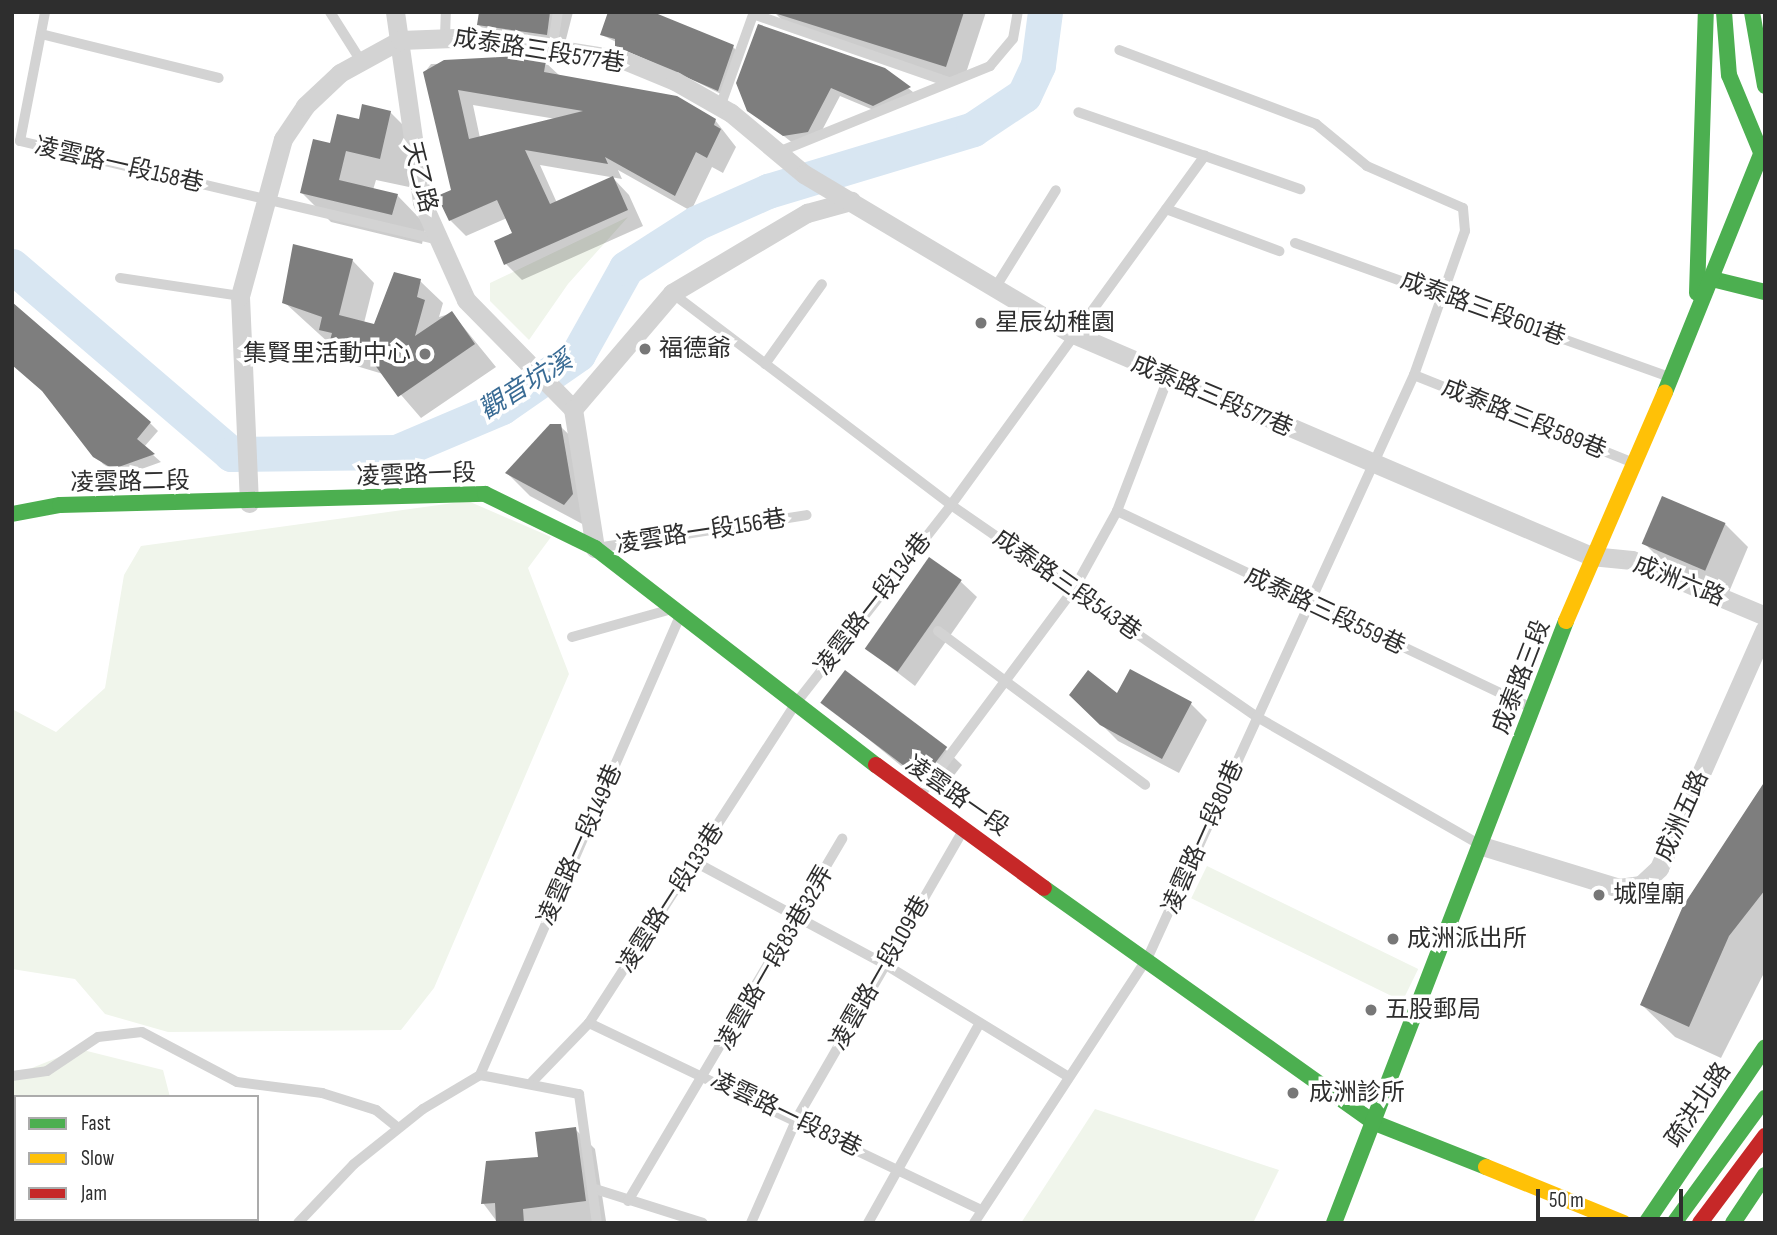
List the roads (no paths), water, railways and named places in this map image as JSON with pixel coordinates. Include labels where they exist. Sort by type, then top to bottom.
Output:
[{"type":"main road","points":[[1694,326],[1704,218],[1706,12]]},
{"type":"main road","name":"成泰路三段","points":[[1334,1223],[1375,1123],[1413,1009],[1482,846],[1591,556],[1694,326],[1763,153],[1729,75],[1724,12]]},
{"type":"main road","points":[[1752,12],[1765,86]]},
{"type":"main road","points":[[1712,279],[1765,292]]},
{"type":"main road","name":"凌雲路一段","points":[[249,503],[485,494],[595,548],[918,798],[1148,957],[1375,1123],[1624,1223]]},
{"type":"main road","name":"凌雲路二段","points":[[12,514],[60,505],[249,503]]},
{"type":"main road","name":"疏洪北路","points":[[1646,1223],[1765,1047]]},
{"type":"main road","name":"疏洪北路","points":[[1674,1223],[1765,1098]]},
{"type":"main road","points":[[1700,1223],[1765,1136]]},
{"type":"main road","points":[[1733,1223],[1765,1175]]},
{"type":"street","name":"天乙路","points":[[395,12],[414,168],[440,240],[466,300],[517,358],[573,409]]},
{"type":"street","name":"成泰路三段577巷","points":[[264,200],[283,139],[304,106],[361,61],[400,40],[445,36],[624,61],[720,107],[804,174],[1070,334],[1591,556]]},
{"type":"street","points":[[249,503],[240,296],[264,200]]},
{"type":"street","points":[[595,548],[573,409],[672,293],[807,213],[851,201]]},
{"type":"street","name":"成洲六路","points":[[1591,556],[1633,560],[1765,616]]},
{"type":"street","name":"成洲五路","points":[[1482,846],[1619,888],[1641,885],[1659,869],[1765,629]]},
{"type":"lane","name":"凌雲路一段158巷","points":[[45,12],[16,144],[440,240]]},
{"type":"lane","points":[[330,12],[361,61]]},
{"type":"lane","points":[[445,36],[446,12]]},
{"type":"lane","points":[[552,50],[558,12]]},
{"type":"lane","points":[[775,153],[990,66],[1013,39],[1018,12]]},
{"type":"lane","points":[[720,107],[754,13],[948,82]]},
{"type":"lane","points":[[41,34],[219,78]]},
{"type":"lane","name":"凌雲路一段80巷","points":[[1119,50],[1280,106],[1317,124],[1367,166],[1463,208],[1465,231],[1446,295],[1415,375],[1372,463],[1148,957]]},
{"type":"lane","points":[[1078,112],[1300,189]]},
{"type":"lane","name":"凌雲路一段134巷","points":[[796,703],[951,505],[1070,334],[1205,156]]},
{"type":"lane","points":[[995,288],[1056,190]]},
{"type":"lane","points":[[1166,209],[1279,251]]},
{"type":"lane","name":"成泰路三段601巷","points":[[1295,243],[1671,377]]},
{"type":"lane","points":[[120,278],[240,296]]},
{"type":"lane","points":[[765,363],[822,284]]},
{"type":"lane","name":"成泰路三段543巷","points":[[672,293],[951,505],[1257,717],[1482,846]]},
{"type":"lane","name":"成泰路三段589巷","points":[[1415,375],[1633,462]]},
{"type":"lane","points":[[918,798],[1074,589],[1118,511],[1168,378]]},
{"type":"lane","name":"成泰路三段559巷","points":[[1118,511],[1308,604],[1533,709]]},
{"type":"lane","name":"凌雲路一段156巷","points":[[595,548],[807,515]]},
{"type":"lane","points":[[572,637],[676,612]]},
{"type":"lane","name":"凌雲路一段149巷","points":[[480,1075],[676,612]]},
{"type":"lane","points":[[938,631],[1145,785]]},
{"type":"lane","name":"凌雲路一段133巷","points":[[532,1082],[589,1023],[796,703]]},
{"type":"lane","name":"凌雲路一段109巷","points":[[751,1223],[797,1118],[964,829]]},
{"type":"lane","name":"凌雲路一段83巷32弄","points":[[628,1201],[707,1076],[842,839]]},
{"type":"lane","points":[[695,862],[886,965],[1067,1076]]},
{"type":"lane","points":[[974,1223],[1067,1076],[1148,957]]},
{"type":"lane","name":"凌雲路一段83巷","points":[[589,1023],[797,1118],[981,1210]]},
{"type":"lane","points":[[868,1223],[894,1167],[980,1023]]},
{"type":"lane","points":[[12,1076],[47,1071],[97,1037],[142,1032],[237,1082],[322,1093],[376,1110],[398,1128]]},
{"type":"lane","points":[[298,1223],[301,1214],[398,1128],[480,1075],[532,1082],[579,1094],[597,1223]]},
{"type":"lane","points":[[592,1188],[703,1223]]},
{"type":"waterway","name":"觀音坑溪","points":[[12,266],[231,454],[396,452],[502,407],[578,354],[626,268],[696,223],[768,191],[973,129],[1024,95],[1038,65],[1045,12]]},
{"type":"place","name":"星辰幼稚園","points":[[981,323]]},
{"type":"place","name":"福德爺","points":[[645,349]]},
{"type":"place","name":"集賢里活動中心","points":[[425,354]]},
{"type":"place","name":"城隍廟","points":[[1599,895]]},
{"type":"place","name":"成洲派出所","points":[[1393,939]]},
{"type":"place","name":"五股郵局","points":[[1371,1010]]},
{"type":"place","name":"成洲診所","points":[[1293,1093]]}]
